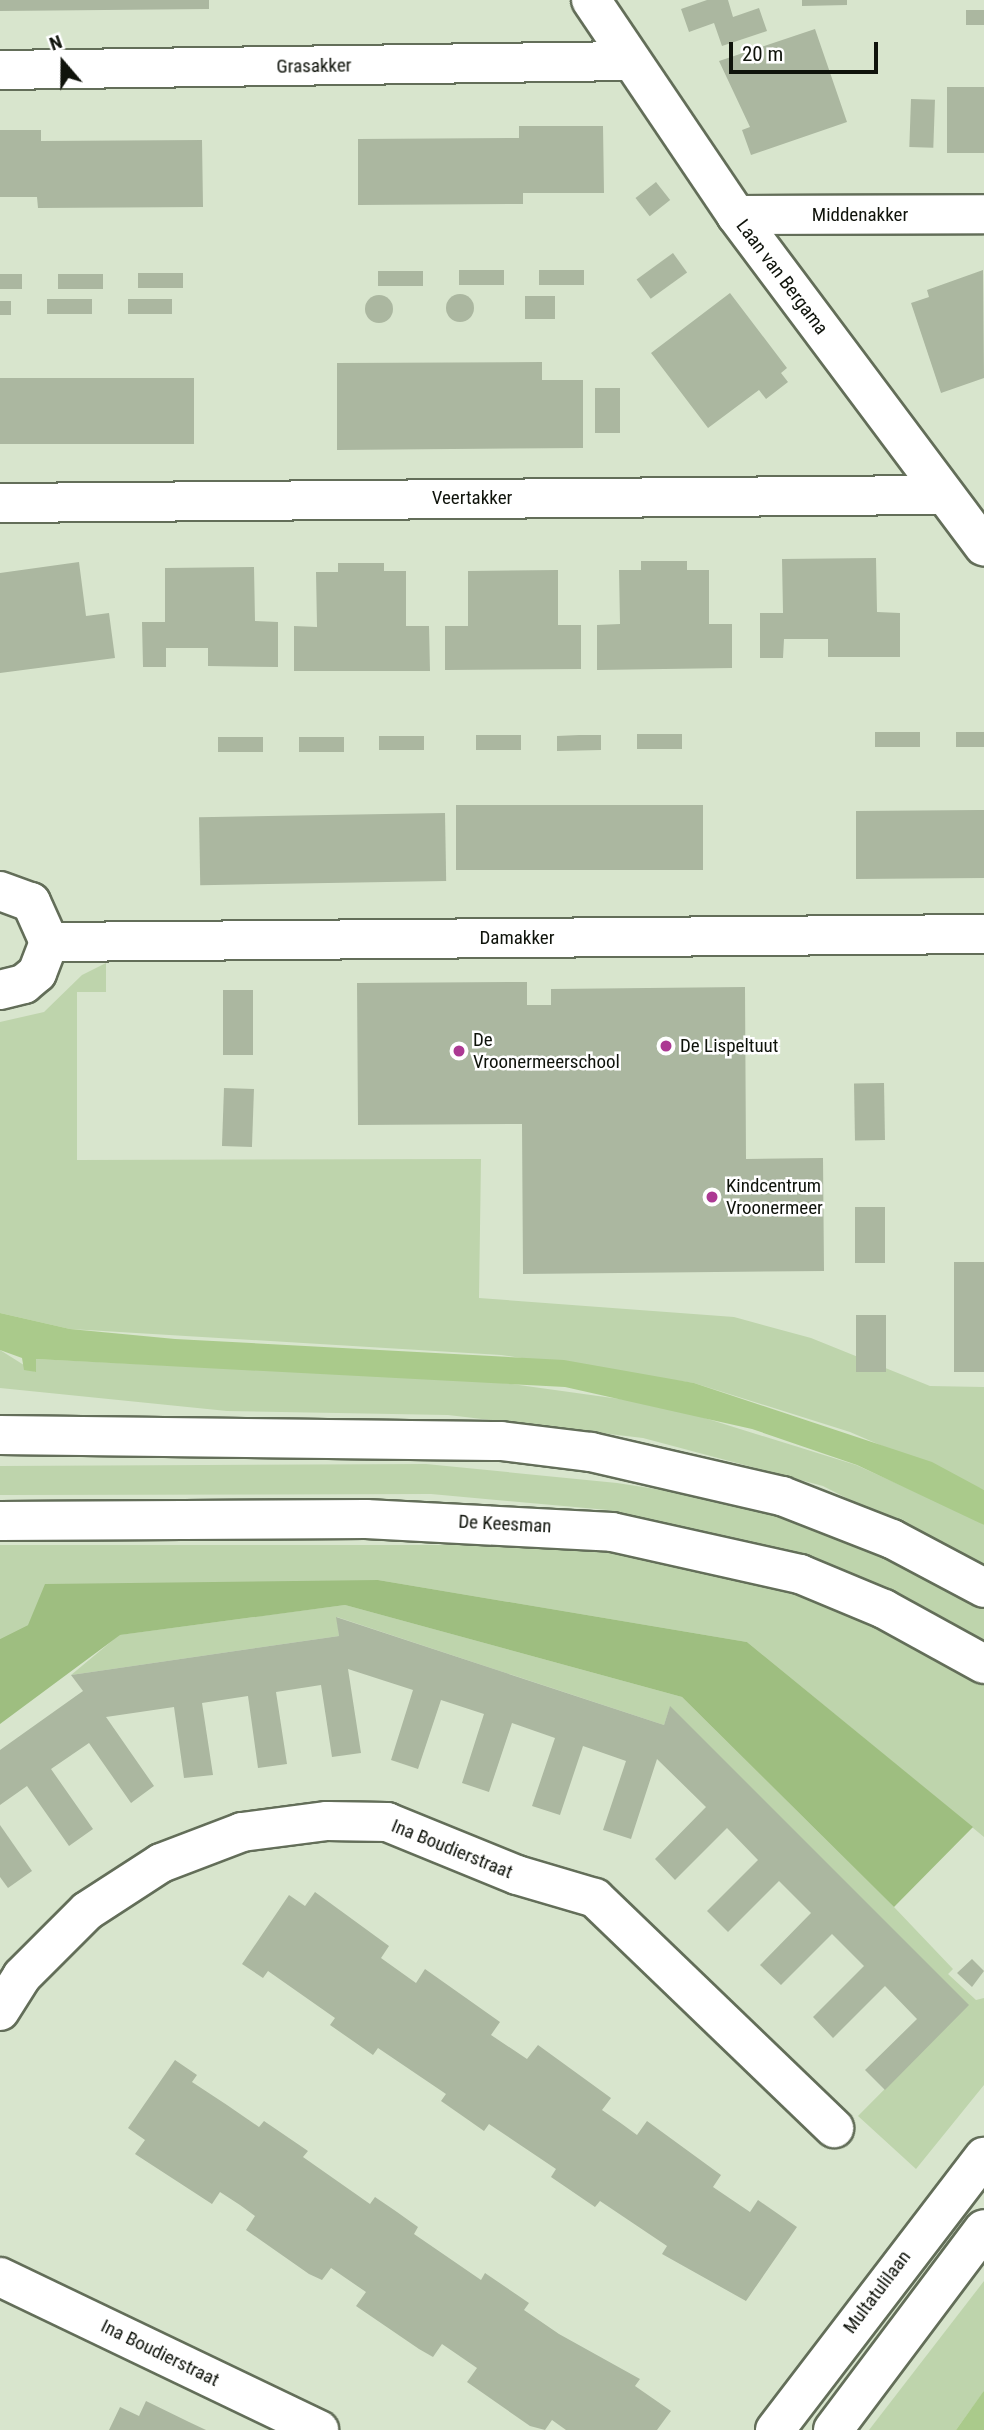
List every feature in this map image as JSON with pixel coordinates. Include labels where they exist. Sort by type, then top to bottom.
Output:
[{"type":"street","name":"Laan van Bergama","points":[[591,0],[628,61],[736,215],[984,546]]},
{"type":"street","name":"Grasakker","points":[[0,70],[628,61]]},
{"type":"street","name":"Middenakker","points":[[736,215],[984,214]]},
{"type":"street","name":"Veertakker","points":[[0,503],[944,495]]},
{"type":"street","points":[[0,891],[31,902],[49,942],[37,973],[24,984],[0,990]]},
{"type":"street","name":"Damakker","points":[[49,942],[984,934]]},
{"type":"street","points":[[0,1435],[501,1441],[591,1452],[782,1496],[892,1539],[984,1588]]},
{"type":"street","name":"De Keesman","points":[[0,1521],[366,1519],[612,1532],[800,1574],[884,1609],[984,1664]]},
{"type":"street","name":"Ina Boudierstraat","points":[[0,2011],[22,1976],[87,1911],[161,1863],[242,1832],[327,1821],[387,1822],[517,1875],[595,1898],[834,2127]]},
{"type":"street","name":"Multatulilaan","points":[[775,2430],[984,2157]]},
{"type":"street","points":[[833,2430],[984,2229]]},
{"type":"street","name":"Ina Boudierstraat","points":[[0,2277],[319,2430]]},
{"type":"shaded area","points":[[106,963],[106,992],[77,992],[77,1160],[481,1159],[479,1298],[734,1317],[811,1338],[930,1386],[984,1387],[984,1490],[850,1432],[694,1383],[501,1355],[70,1329],[0,1313],[0,1022],[44,1012],[82,975]]},
{"type":"shaded area","points":[[0,1313],[70,1329],[175,1339],[564,1360],[694,1383],[932,1462],[984,1490],[984,1525],[857,1465],[752,1429],[565,1387],[36,1359],[36,1372],[24,1370],[22,1358],[0,1350]]},
{"type":"shaded area","points":[[0,1350],[35,1372],[35,1359],[489,1381],[663,1405],[856,1465],[969,1516],[984,1525],[984,1569],[823,1486],[643,1438],[448,1415],[227,1411],[0,1388]]},
{"type":"shaded area","points":[[426,1464],[617,1483],[720,1499],[804,1522],[883,1553],[984,1608],[984,1650],[793,1558],[608,1510],[431,1494],[0,1495],[0,1466]]},
{"type":"shaded area","points":[[0,1545],[606,1545],[728,1568],[872,1620],[984,1681],[984,1837],[747,1642],[378,1580],[28,1625],[0,1639]]},
{"type":"shaded area","points":[[378,1580],[747,1642],[973,1827],[894,1907],[682,1697],[345,1605],[120,1635],[0,1724],[0,1639],[28,1625],[45,1584]]},
{"type":"shaded area","points":[[345,1605],[682,1697],[894,1907],[953,1969],[948,1974],[976,2000],[984,1998],[984,2085],[916,2169],[858,2116],[968,2005],[670,1707],[664,1725],[337,1617],[339,1636],[71,1675],[119,1635]]},
{"type":"shaded area","points":[[984,2281],[984,2391],[956,2430],[869,2430]]},
{"type":"shaded area","points":[[983,2392],[984,2430],[956,2430]]},
{"type":"building","points":[[0,0],[209,0],[209,9],[0,11]]},
{"type":"building","points":[[707,0],[728,0],[733,17],[759,8],[767,31],[722,46],[714,23],[689,32],[681,9]]},
{"type":"building","points":[[802,0],[847,0],[847,5],[802,6]]},
{"type":"building","points":[[966,10],[984,10],[984,25],[966,25]]},
{"type":"building","points":[[815,29],[847,122],[751,155],[742,130],[750,127],[719,61]]},
{"type":"building","points":[[947,87],[984,87],[984,153],[947,153]]},
{"type":"building","points":[[911,99],[935,100],[933,148],[909,147]]},
{"type":"building","points":[[519,126],[603,126],[604,193],[523,193],[523,204],[358,205],[358,139],[519,138]]},
{"type":"building","points":[[0,130],[41,130],[41,141],[202,140],[203,207],[38,208],[37,197],[0,197]]},
{"type":"building","points":[[656,182],[670,200],[650,216],[636,198]]},
{"type":"building","points":[[673,253],[687,272],[651,299],[637,279]]},
{"type":"building","points":[[459,270],[504,270],[504,285],[459,285]]},
{"type":"building","points":[[539,270],[584,270],[584,285],[539,285]]},
{"type":"building","points":[[983,270],[984,378],[941,393],[911,303],[929,297],[927,290]]},
{"type":"building","points":[[378,271],[423,271],[423,286],[378,286]]},
{"type":"building","points":[[138,273],[183,273],[183,288],[138,288]]},
{"type":"building","points":[[0,274],[22,274],[22,289],[0,289]]},
{"type":"building","points":[[58,274],[103,274],[103,289],[58,289]]},
{"type":"building","points":[[730,293],[787,368],[781,373],[788,382],[766,399],[759,390],[708,428],[651,353]]},
{"type":"building","points":[[460,294],[470,298],[474,308],[470,318],[460,322],[450,318],[446,308],[450,298]]},
{"type":"building","points":[[379,295],[389,299],[393,309],[389,319],[379,323],[369,319],[365,309],[369,299]]},
{"type":"building","points":[[525,296],[555,296],[555,319],[525,319]]},
{"type":"building","points":[[47,299],[92,299],[92,314],[47,314]]},
{"type":"building","points":[[128,299],[172,299],[172,314],[128,314]]},
{"type":"building","points":[[0,301],[11,301],[11,315],[0,315]]},
{"type":"building","points":[[542,362],[542,380],[583,380],[583,448],[337,450],[337,363]]},
{"type":"building","points":[[0,378],[194,378],[194,444],[0,444]]},
{"type":"building","points":[[595,388],[620,388],[620,433],[595,433]]},
{"type":"building","points":[[876,558],[877,612],[900,613],[900,657],[828,657],[828,639],[784,639],[783,658],[760,658],[760,613],[783,613],[782,559]]},
{"type":"building","points":[[641,561],[687,561],[687,570],[709,570],[709,624],[732,624],[732,668],[597,670],[597,625],[620,624],[619,570],[641,570]]},
{"type":"building","points":[[79,562],[86,616],[109,613],[115,658],[0,673],[0,573]]},
{"type":"building","points":[[338,563],[384,563],[384,571],[406,571],[406,626],[429,626],[430,671],[294,671],[294,626],[317,627],[316,572],[338,572]]},
{"type":"building","points":[[254,567],[255,621],[278,622],[278,667],[208,666],[208,648],[166,648],[166,667],[143,667],[142,622],[165,622],[165,568]]},
{"type":"building","points":[[558,570],[558,625],[581,625],[581,669],[445,670],[445,626],[468,626],[468,571]]},
{"type":"building","points":[[875,732],[920,732],[920,747],[875,747]]},
{"type":"building","points":[[956,732],[984,732],[984,747],[956,747]]},
{"type":"building","points":[[637,734],[682,734],[682,749],[637,749]]},
{"type":"building","points":[[476,735],[521,735],[521,750],[476,750]]},
{"type":"building","points":[[601,735],[601,750],[557,751],[557,736]]},
{"type":"building","points":[[379,736],[424,736],[424,750],[379,750]]},
{"type":"building","points":[[218,737],[263,737],[263,752],[218,752]]},
{"type":"building","points":[[299,737],[344,737],[344,752],[299,752]]},
{"type":"building","points":[[456,805],[703,805],[703,870],[456,870]]},
{"type":"building","points":[[984,810],[984,878],[856,879],[856,811]]},
{"type":"building","points":[[445,813],[446,881],[200,885],[199,817]]},
{"type":"building","points":[[527,982],[527,1005],[551,1005],[551,989],[745,987],[746,1159],[823,1158],[824,1271],[523,1274],[522,1124],[358,1125],[357,983]]},
{"type":"building","points":[[223,990],[253,990],[253,1055],[223,1055]]},
{"type":"building","points":[[884,1083],[885,1140],[855,1141],[854,1084]]},
{"type":"building","points":[[224,1088],[254,1089],[252,1147],[222,1146]]},
{"type":"building","points":[[855,1207],[885,1207],[885,1263],[855,1263]]},
{"type":"building","points":[[954,1262],[984,1262],[984,1372],[954,1372]]},
{"type":"building","points":[[856,1315],[886,1315],[886,1372],[856,1372]]},
{"type":"building","points":[[336,1617],[664,1725],[670,1706],[969,2005],[885,2090],[865,2070],[917,2019],[885,1986],[833,2038],[813,2017],[864,1966],[832,1934],[781,1985],[760,1965],[811,1913],[779,1881],[728,1932],[707,1911],[758,1860],[727,1828],[675,1880],[655,1859],[706,1807],[657,1759],[631,1839],[603,1830],[626,1761],[583,1746],[560,1815],[532,1806],[555,1738],[512,1723],[489,1792],[462,1783],[484,1714],[441,1700],[418,1769],[391,1760],[413,1690],[348,1669],[361,1753],[332,1757],[321,1685],[276,1692],[287,1764],[258,1768],[248,1696],[202,1703],[213,1775],[184,1778],[174,1707],[106,1717],[154,1786],[131,1803],[89,1743],[51,1769],[93,1829],[69,1846],[27,1786],[0,1805],[0,1750],[83,1691],[71,1675],[339,1636]]},
{"type":"building","points":[[0,1825],[32,1871],[8,1888],[0,1877]]},
{"type":"building","points":[[315,1892],[389,1946],[381,1958],[416,1983],[425,1969],[500,2022],[491,2035],[527,2059],[538,2045],[611,2098],[602,2110],[637,2135],[647,2121],[721,2175],[713,2187],[750,2212],[758,2200],[797,2227],[746,2301],[662,2254],[667,2246],[600,2201],[595,2207],[551,2177],[556,2169],[489,2124],[484,2131],[441,2101],[446,2094],[378,2048],[373,2055],[330,2025],[335,2018],[268,1971],[263,1978],[242,1964],[289,1895],[305,1906]]},
{"type":"building","points":[[972,1959],[984,1971],[972,1987],[957,1973]]},
{"type":"building","points":[[175,2060],[197,2075],[192,2082],[259,2127],[264,2121],[308,2151],[303,2157],[370,2204],[375,2197],[397,2212],[418,2227],[414,2234],[481,2280],[485,2273],[529,2303],[524,2310],[559,2334],[640,2379],[635,2386],[671,2411],[657,2430],[566,2430],[552,2420],[545,2430],[530,2426],[467,2382],[477,2368],[442,2344],[433,2357],[419,2349],[356,2306],[366,2292],[331,2268],[322,2280],[309,2274],[246,2230],[255,2216],[240,2205],[220,2192],[212,2204],[135,2154],[145,2140],[128,2128]]},
{"type":"building","points":[[146,2401],[206,2430],[109,2430],[120,2407],[139,2416]]},
{"type":"place","name":"De Lispeltuut","points":[[666,1046]]},
{"type":"place","name":"De Vroonermeerschool","points":[[459,1051]]},
{"type":"place","name":"Kindcentrum Vroonermeer","points":[[712,1197]]}]
